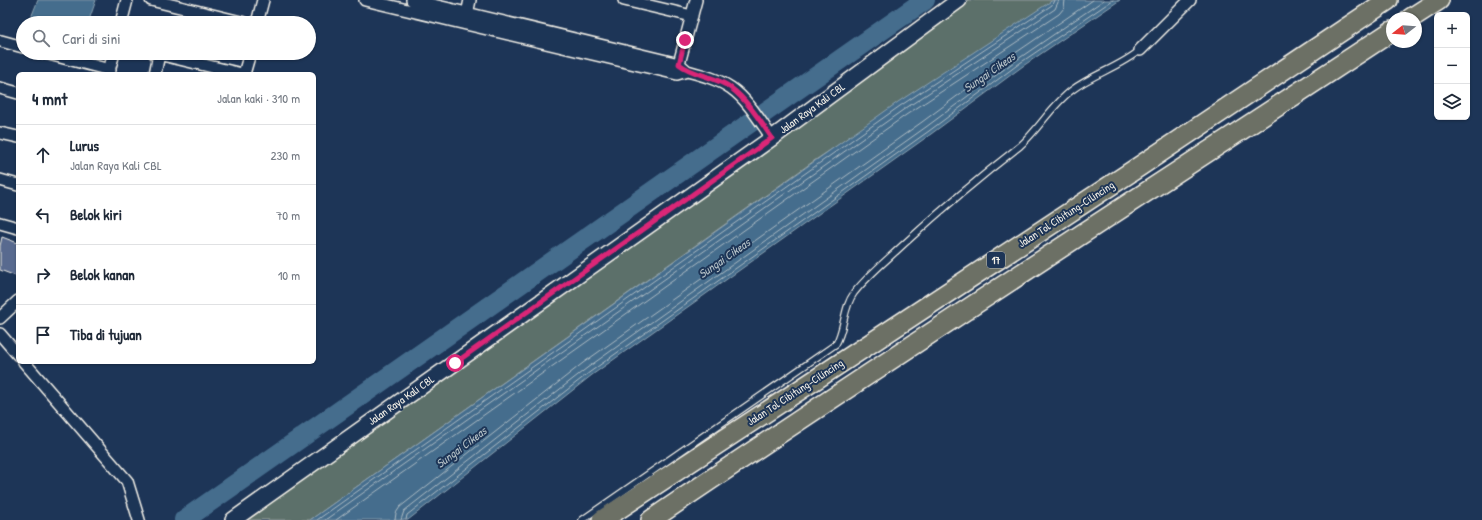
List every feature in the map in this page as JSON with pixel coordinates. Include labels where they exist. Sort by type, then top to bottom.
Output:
[{"type":"highway","name":"Jalan Tol Cibitung–Cilincing","points":[[602,520],[1140,166],[1388,0]]},
{"type":"highway","points":[[1420,12],[1439,0]]},
{"type":"highway","name":"17","points":[[651,520],[824,402],[1154,188],[1386,35]]},
{"type":"main road","name":"Jalan Raya Kali CBL","points":[[233,520],[772,138],[959,0]]},
{"type":"street","points":[[123,16],[127,0]]},
{"type":"street","points":[[152,0],[216,16]]},
{"type":"street","points":[[259,16],[263,0]]},
{"type":"street","points":[[365,0],[466,18],[714,79],[731,88],[747,103],[772,138]]},
{"type":"street","points":[[412,0],[466,18]]},
{"type":"street","points":[[466,18],[470,0]]},
{"type":"street","points":[[624,0],[639,2],[692,16]]},
{"type":"street","points":[[681,70],[696,0]]},
{"type":"street","points":[[1140,50],[1190,0]]},
{"type":"street","points":[[1,41],[16,45]]},
{"type":"street","points":[[69,60],[109,72],[112,60]]},
{"type":"street","points":[[155,72],[156,60]]},
{"type":"street","points":[[175,60],[202,69],[227,72]]},
{"type":"street","points":[[244,72],[248,60]]},
{"type":"street","points":[[0,88],[16,92]]},
{"type":"street","points":[[0,133],[16,137]]},
{"type":"street","points":[[0,180],[16,184]]},
{"type":"street","points":[[0,223],[16,227]]},
{"type":"street","points":[[0,318],[16,303]]},
{"type":"street","points":[[0,334],[16,353]]},
{"type":"street","points":[[26,364],[127,481],[139,520]]},
{"type":"lane","points":[[582,520],[836,344],[841,336],[848,303],[860,288],[891,256],[940,211],[1030,137],[1053,107],[1071,90],[1101,72],[1132,57],[1140,50]]},
{"type":"green space","points":[[959,0],[1055,0],[814,161],[310,520],[233,520]]},
{"type":"water","points":[[38,0],[96,0],[90,16],[32,15]]},
{"type":"water","name":"Sungai Cikeas","points":[[1053,0],[1120,0],[1023,66],[931,134],[592,375],[408,520],[310,520],[898,102]]},
{"type":"building","points":[[2,237],[16,242],[16,276],[0,270],[0,246]]},
{"type":"waterway","points":[[184,520],[925,0]]},
{"type":"route","points":[[455,363],[772,138],[747,103],[731,88],[714,79],[688,71],[679,64],[685,40]]}]
